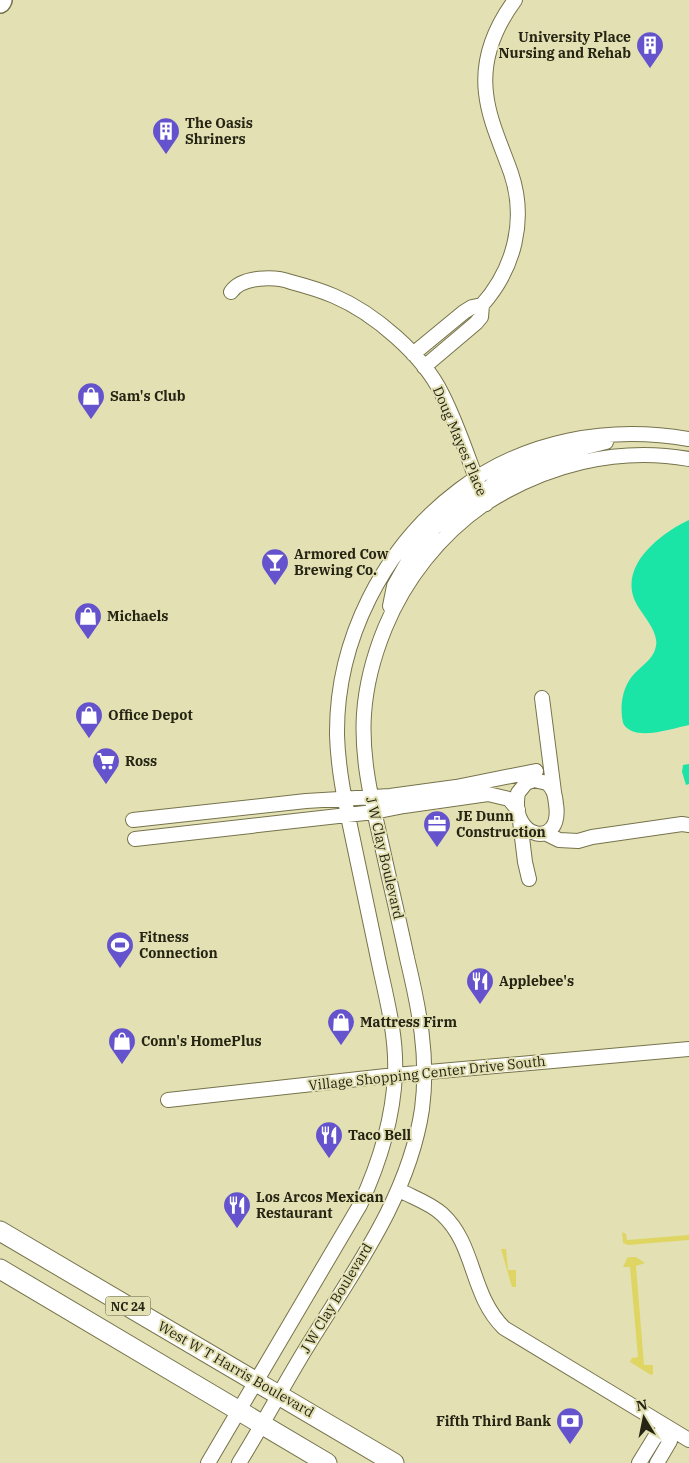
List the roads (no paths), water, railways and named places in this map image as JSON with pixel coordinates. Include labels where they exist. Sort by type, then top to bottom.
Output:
[{"type":"main road","name":"West W T Harris Boulevard","points":[[0,1231],[394,1463]]},
{"type":"main road","name":"NC 24","points":[[0,1269],[328,1463]]},
{"type":"street","points":[[424,367],[476,323],[481,317],[482,305],[507,269],[517,227],[516,190],[492,119],[486,85],[487,62],[494,36],[514,0]]},
{"type":"street","name":"Doug Mayes Place","points":[[231,292],[243,283],[272,279],[310,287],[336,297],[361,311],[413,354],[442,394],[486,504]]},
{"type":"street","points":[[413,354],[468,308],[482,305]]},
{"type":"street","points":[[486,504],[487,490],[496,482],[545,460],[615,440],[630,433]]},
{"type":"street","name":"J W Clay Boulevard","points":[[208,1463],[255,1380],[360,1206],[384,1145],[395,1075],[391,1022],[348,815],[338,756],[338,714],[344,670],[358,624],[383,574],[405,543],[439,507],[475,478],[516,457],[551,444],[598,435],[630,433],[689,439]]},
{"type":"street","name":"J W Clay Boulevard","points":[[240,1463],[278,1393],[384,1219],[399,1190],[417,1137],[424,1073],[422,1023],[365,766],[364,712],[374,659],[391,614],[406,586],[431,553],[459,524],[486,504],[529,479],[586,461],[630,455],[689,459]]},
{"type":"street","points":[[391,614],[392,593],[405,565],[435,527],[471,497],[475,478]]},
{"type":"street","points":[[558,814],[555,824],[542,833],[531,851],[528,873],[524,862],[518,793],[536,772],[543,758],[539,699],[558,814],[561,826],[570,834],[592,837],[689,825]]},
{"type":"street","points":[[132,820],[345,798],[372,798],[456,787],[536,772]]},
{"type":"street","points":[[526,783],[541,780],[552,787],[554,792]]},
{"type":"street","points":[[135,838],[374,812],[488,794],[496,794],[509,799],[526,830],[542,833],[551,838],[570,841],[585,840],[592,837]]},
{"type":"street","name":"Village Shopping Center Drive South","points":[[168,1100],[395,1075],[687,1050]]},
{"type":"street","points":[[399,1190],[431,1206],[451,1224],[460,1238],[483,1301],[504,1328],[689,1440]]},
{"type":"street","points":[[639,1463],[658,1434],[669,1428]]},
{"type":"street","points":[[657,1463],[670,1441],[669,1428]]},
{"type":"place","name":"University Place Nursing and Rehab","points":[[650,69]]},
{"type":"place","name":"The Oasis Shriners","points":[[166,155]]},
{"type":"place","name":"Sam's Club","points":[[91,420]]},
{"type":"place","name":"Armored Cow Brewing Co.","points":[[275,586]]},
{"type":"place","name":"Michaels","points":[[88,640]]},
{"type":"place","name":"Office Depot","points":[[89,739]]},
{"type":"place","name":"Ross","points":[[106,785]]},
{"type":"place","name":"JE Dunn Construction","points":[[437,848]]},
{"type":"place","name":"Fitness Connection","points":[[120,969]]},
{"type":"place","name":"Applebee's","points":[[480,1005]]},
{"type":"place","name":"Mattress Firm","points":[[341,1046]]},
{"type":"place","name":"Conn's HomePlus","points":[[122,1065]]},
{"type":"place","name":"Taco Bell","points":[[329,1159]]},
{"type":"place","name":"Los Arcos Mexican Restaurant","points":[[237,1229]]},
{"type":"place","name":"Fifth Third Bank","points":[[570,1445]]}]
